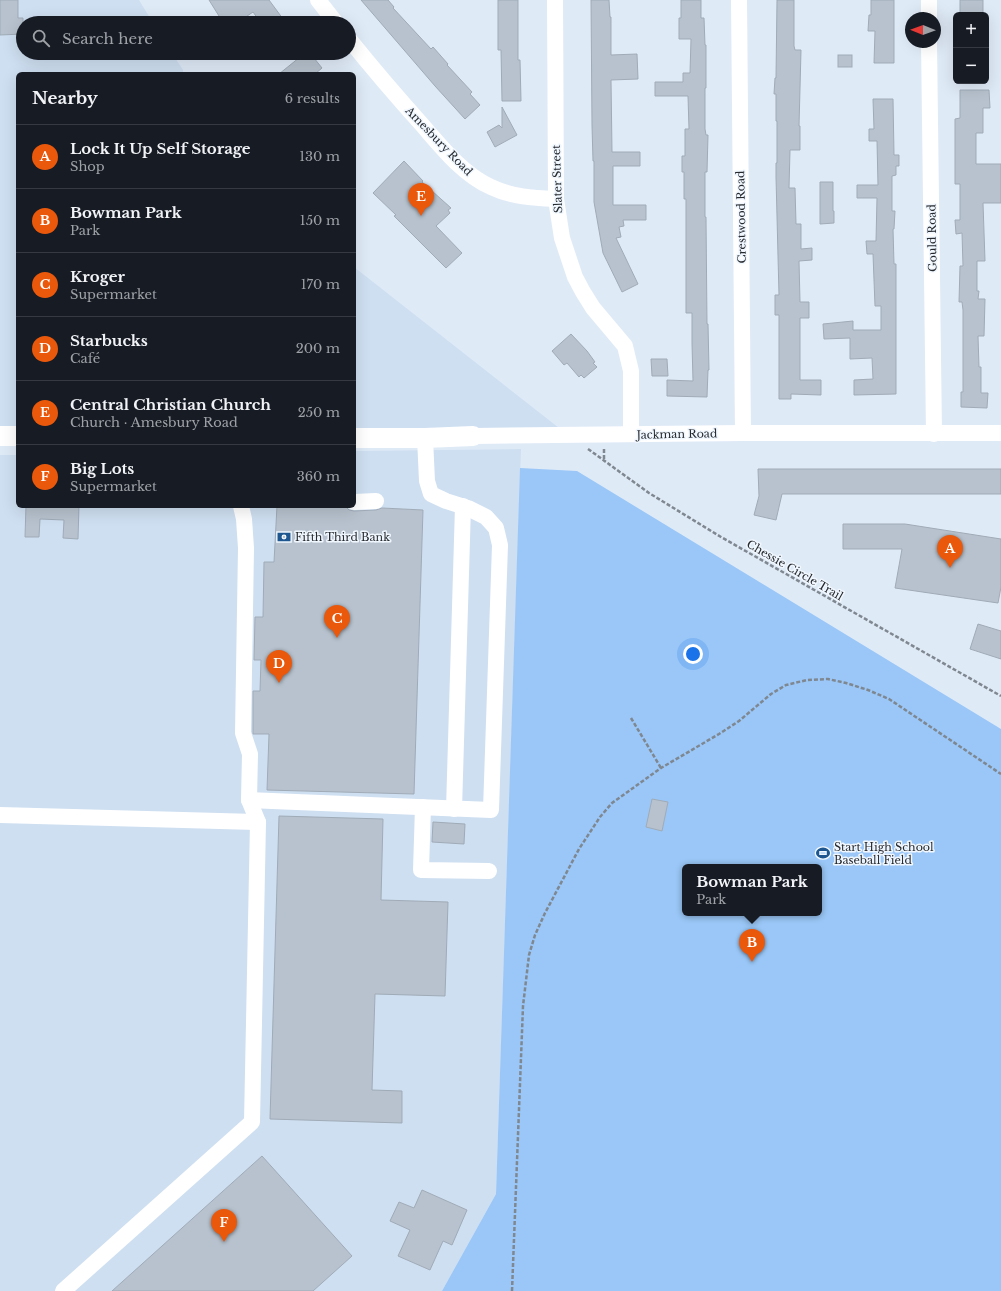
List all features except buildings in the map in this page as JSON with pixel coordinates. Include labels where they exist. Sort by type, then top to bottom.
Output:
[{"type":"main road","points":[[0,436],[16,436]]},
{"type":"main road","name":"Jackman Road","points":[[356,438],[473,436]]},
{"type":"street","points":[[318,0],[331,16]]},
{"type":"street","name":"Slater Street","points":[[555,0],[556,199],[562,238],[576,277],[593,308],[625,346],[631,371],[631,434]]},
{"type":"street","name":"Crestwood Road","points":[[739,0],[743,433]]},
{"type":"street","points":[[929,0],[929,12]]},
{"type":"street","name":"Amesbury Road","points":[[356,47],[416,119],[444,150],[473,177],[491,187],[512,195],[530,198],[556,199]]},
{"type":"street","name":"Gould Road","points":[[930,48],[934,434]]},
{"type":"street","name":"Jackman Road","points":[[473,436],[743,433],[1001,433]]},
{"type":"street","points":[[249,800],[491,810],[500,545],[496,528],[486,517],[463,506],[446,501],[431,494],[426,482],[425,438]]},
{"type":"street","points":[[356,496],[376,500]]},
{"type":"street","points":[[454,809],[463,506]]},
{"type":"street","points":[[63,1291],[252,1122],[258,822],[249,800],[250,754],[243,733],[246,548],[244,519],[241,508]]},
{"type":"street","points":[[423,807],[421,870],[489,871]]},
{"type":"street","points":[[0,815],[258,822]]},
{"type":"path","name":"Chessie Circle Trail","points":[[586,448],[649,493],[721,537],[1001,696]]},
{"type":"path","points":[[512,1291],[523,1006],[529,955],[535,935],[545,913],[579,849],[600,817],[612,803],[661,768],[739,721],[771,694],[786,685],[807,680],[828,680],[846,683],[868,690],[889,700],[1001,774]]},
{"type":"path","points":[[631,718],[661,768]]},
{"type":"shaded area","points":[[0,0],[139,0],[149,16],[16,16],[16,60],[177,60],[183,72],[16,72],[16,437],[0,437]]},
{"type":"shaded area","points":[[356,269],[568,435],[356,438]]},
{"type":"shaded area","points":[[521,449],[496,1194],[442,1291],[0,1291],[0,455],[16,455],[16,508],[356,508],[356,451]]},
{"type":"shaded area","points":[[520,468],[577,471],[1001,729],[1001,1291],[442,1291],[496,1194]]},
{"type":"place","name":"Central Christian Church","points":[[421,216]]},
{"type":"place","name":"Fifth Third Bank","points":[[284,537]]},
{"type":"place","name":"Lock It Up Self Storage","points":[[950,568]]},
{"type":"place","name":"Kroger","points":[[337,638]]},
{"type":"place","name":"Starbucks","points":[[279,683]]},
{"type":"place","name":"Start High School Baseball Field","points":[[823,853]]},
{"type":"place","name":"Bowman Park","points":[[752,962]]},
{"type":"place","name":"Big Lots","points":[[224,1242]]}]
